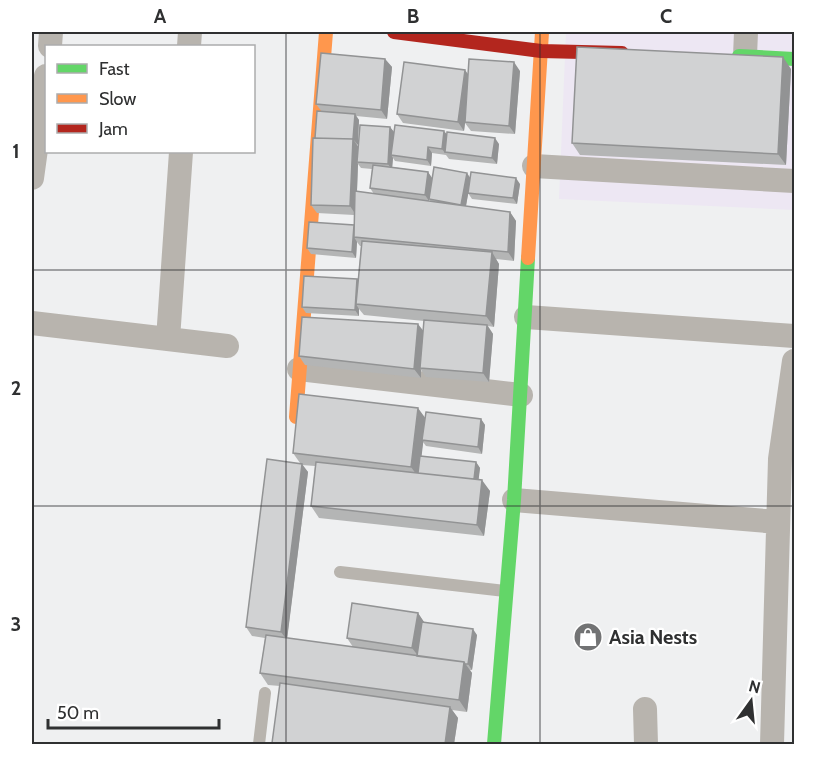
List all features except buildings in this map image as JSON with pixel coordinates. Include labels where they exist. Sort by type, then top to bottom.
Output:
[{"type":"street","points":[[296,417],[326,32]]},
{"type":"street","points":[[394,32],[541,51],[631,53]]},
{"type":"street","points":[[494,744],[508,591],[542,32]]},
{"type":"street","points":[[746,32],[733,55],[795,58]]},
{"type":"street","points":[[32,178],[45,83]]},
{"type":"street","points":[[168,339],[181,153]]},
{"type":"street","points":[[534,166],[795,181]]},
{"type":"street","points":[[526,317],[795,336]]},
{"type":"street","points":[[32,323],[227,346]]},
{"type":"street","points":[[772,744],[785,571],[778,522],[780,459],[792,394],[795,361]]},
{"type":"street","points":[[300,369],[521,395]]},
{"type":"street","points":[[514,500],[778,522]]},
{"type":"street","points":[[645,709],[646,744]]},
{"type":"lane","points":[[339,572],[508,591]]},
{"type":"lane","points":[[259,744],[265,693]]},
{"type":"shaded area","points":[[566,32],[794,34],[794,210],[559,199]]},
{"type":"traffic: fast","points":[[739,56],[794,59]]},
{"type":"traffic: fast","points":[[494,744],[514,500],[528,258]]},
{"type":"traffic: slow","points":[[296,417],[326,32]]},
{"type":"traffic: slow","points":[[528,258],[542,32]]},
{"type":"traffic: jam","points":[[394,32],[541,51],[622,53]]},
{"type":"place","name":"Asia Nests","points":[[588,637]]}]
